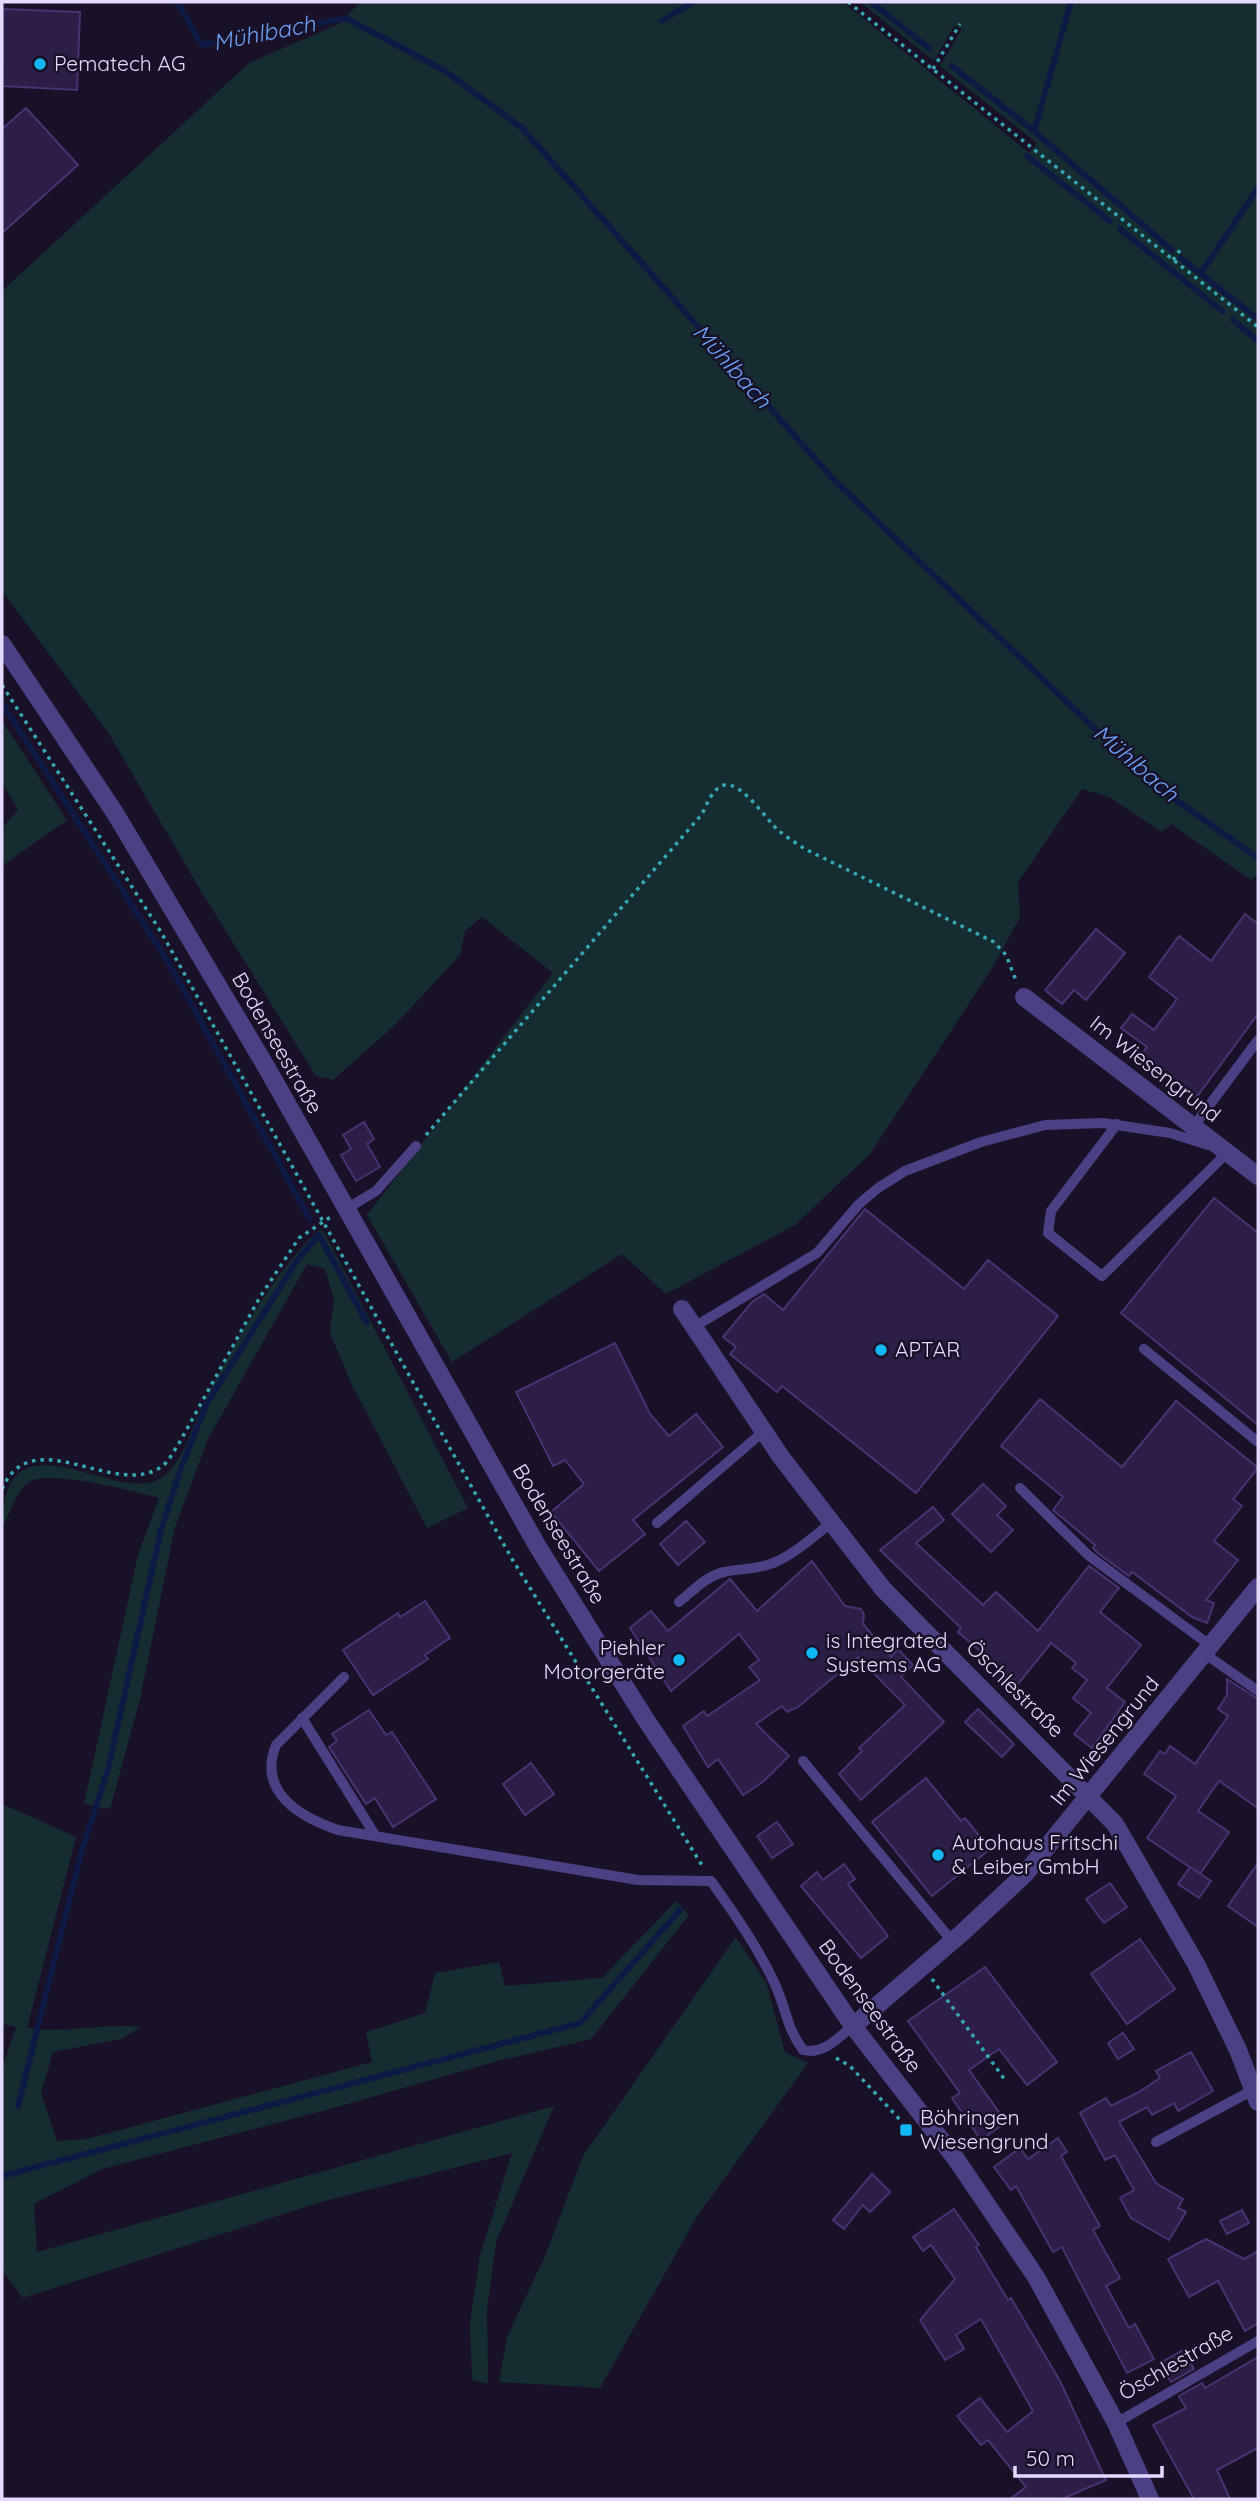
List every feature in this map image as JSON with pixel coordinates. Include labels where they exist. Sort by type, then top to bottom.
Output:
[{"type":"street","name":"Bodenseestraße","points":[[2,644],[115,813],[264,1063],[538,1546],[631,1697],[853,2026],[956,2160],[1037,2277],[1116,2423],[1150,2499]]},
{"type":"street","name":"Im Wiesengrund","points":[[1024,997],[1258,1176]]},
{"type":"street","name":"Öschlestraße","points":[[682,1309],[764,1431],[883,1589],[1115,1824],[1196,1964],[1238,2050],[1256,2096]]},
{"type":"street","name":"Im Wiesengrund","points":[[853,2026],[1025,1874],[1258,1587]]},
{"type":"lane","points":[[1193,1127],[1258,1040]]},
{"type":"lane","points":[[694,1327],[817,1253],[859,1204],[905,1171],[1008,1133],[1045,1125],[1117,1124],[1170,1133],[1227,1153],[1102,1276],[1048,1233],[1051,1211],[1117,1124]]},
{"type":"lane","points":[[346,1209],[376,1191],[416,1146]]},
{"type":"lane","points":[[1144,1349],[1258,1442]]},
{"type":"lane","points":[[657,1523],[764,1431]]},
{"type":"lane","points":[[1020,1488],[1088,1555],[1258,1691]]},
{"type":"lane","points":[[679,1602],[708,1578],[773,1563],[795,1551],[832,1522]]},
{"type":"lane","points":[[344,1677],[276,1745],[271,1760],[273,1778],[294,1810],[310,1820],[338,1829],[638,1880],[711,1881],[746,1930],[773,1980],[789,2032],[803,2050],[816,2053],[853,2026]]},
{"type":"lane","points":[[302,1718],[374,1835]]},
{"type":"lane","points":[[803,1761],[952,1941]]},
{"type":"lane","name":"Öschlestraße","points":[[1156,2142],[1256,2096]]},
{"type":"lane","name":"Öschlestraße","points":[[1116,2423],[1258,2341]]},
{"type":"path","points":[[848,2],[1258,327]]},
{"type":"path","points":[[933,69],[960,24]]},
{"type":"path","points":[[1173,260],[1180,250]]},
{"type":"path","points":[[2,685],[161,932],[512,1559],[711,1881]]},
{"type":"path","points":[[416,1146],[702,814],[717,789],[725,785],[733,785],[743,792],[777,829],[805,849],[994,942],[1006,955],[1024,997]]},
{"type":"path","points":[[2,1489],[8,1475],[23,1464],[45,1458],[133,1477],[162,1467],[178,1446],[260,1297],[299,1238],[323,1221]]},
{"type":"path","points":[[923,1966],[1005,2080]]},
{"type":"path","points":[[822,2050],[850,2066],[905,2126]]},
{"type":"green space","points":[[360,2],[843,2],[1029,153],[1037,143],[940,66],[962,29],[954,26],[934,61],[860,2],[1258,2],[1258,874],[1251,880],[1171,824],[1162,832],[1109,797],[1082,789],[1018,882],[1020,917],[991,970],[870,1154],[795,1225],[666,1294],[622,1254],[452,1362],[367,1215],[553,973],[482,917],[465,931],[460,955],[395,1025],[333,1080],[316,1076],[204,896],[109,734],[2,591],[2,291],[249,63],[339,24]]},
{"type":"green space","points":[[2,721],[67,820],[2,866],[2,828],[18,810],[2,782]]},
{"type":"green space","points":[[320,1230],[324,1232],[468,1508],[427,1528],[352,1385],[330,1333],[334,1299],[325,1269],[307,1264],[208,1439],[175,1527],[140,1699],[110,1809],[84,1804],[138,1555],[159,1498],[92,1482],[40,1479],[29,1482],[21,1491],[2,1529],[7,1492],[21,1472],[41,1465],[143,1484],[163,1477],[181,1454],[212,1386],[254,1313],[287,1266]]},
{"type":"green space","points":[[2,1804],[76,1837],[27,2028],[56,2030],[141,2027],[121,2039],[53,2052],[41,2093],[57,2141],[87,2139],[372,2062],[366,2032],[425,2013],[435,1973],[499,1962],[505,1986],[602,1978],[676,1901],[689,1915],[591,2039],[494,2062],[102,2169],[34,2204],[37,2252],[554,2106],[496,2242],[487,2310],[488,2384],[472,2380],[470,2323],[480,2255],[512,2153],[321,2202],[23,2298],[2,2270],[2,2069],[16,2027],[2,2024]]},
{"type":"green space","points":[[736,1937],[766,1982],[785,2052],[808,2063],[698,2215],[600,2388],[499,2382],[507,2337],[545,2256],[583,2156]]},
{"type":"building","name":"Pematech AG","points":[[3,9],[80,12],[77,90],[2,86]]},
{"type":"building","points":[[26,108],[78,165],[2,233],[2,129]]},
{"type":"building","points":[[1245,914],[1258,924],[1258,1014],[1196,1098],[1140,1057],[1147,1047],[1121,1028],[1132,1014],[1154,1030],[1177,999],[1149,977],[1179,936],[1211,961]]},
{"type":"building","points":[[1096,929],[1125,953],[1086,1000],[1074,990],[1062,1004],[1045,990]]},
{"type":"building","points":[[364,1122],[374,1139],[367,1144],[380,1167],[356,1181],[341,1155],[351,1149],[343,1135]]},
{"type":"building","points":[[1214,1198],[1258,1233],[1258,1425],[1121,1313]]},
{"type":"building","name":"APTAR","points":[[865,1209],[964,1289],[988,1260],[1058,1316],[916,1493],[782,1386],[777,1392],[730,1354],[736,1347],[723,1337],[752,1302],[764,1294],[783,1310]]},
{"type":"building","points":[[615,1343],[650,1414],[669,1436],[696,1414],[723,1447],[633,1520],[645,1534],[599,1571],[551,1512],[584,1484],[565,1460],[553,1466],[516,1392]]},
{"type":"building","points":[[1040,1399],[1122,1467],[1176,1401],[1258,1468],[1233,1499],[1242,1506],[1214,1541],[1238,1560],[1206,1600],[1214,1603],[1207,1623],[1192,1617],[1132,1572],[1129,1576],[1099,1554],[1093,1548],[1095,1545],[1053,1510],[1063,1497],[1001,1446]]},
{"type":"building","points":[[983,1484],[1006,1506],[997,1515],[1013,1530],[991,1552],[952,1514]]},
{"type":"building","points":[[933,1507],[944,1520],[916,1543],[983,1605],[996,1592],[1038,1631],[1089,1566],[1119,1588],[1100,1612],[1141,1645],[1107,1688],[1125,1702],[1092,1748],[1074,1734],[1091,1713],[1073,1698],[1087,1680],[1072,1668],[1076,1663],[1051,1643],[1018,1684],[958,1632],[961,1628],[880,1550]]},
{"type":"building","points":[[686,1521],[705,1542],[678,1565],[660,1544]]},
{"type":"building","points":[[812,1561],[845,1606],[861,1609],[864,1615],[863,1624],[891,1657],[898,1649],[913,1665],[901,1677],[944,1722],[861,1800],[839,1774],[862,1751],[859,1748],[905,1705],[858,1657],[798,1707],[787,1712],[782,1706],[756,1724],[789,1756],[764,1781],[743,1795],[718,1759],[708,1767],[683,1726],[704,1711],[707,1716],[760,1680],[749,1667],[759,1660],[739,1634],[671,1691],[630,1628],[651,1611],[668,1631],[730,1579],[757,1611]]},
{"type":"building","points":[[425,1601],[450,1638],[425,1655],[428,1659],[373,1695],[343,1650],[398,1613],[400,1617]]},
{"type":"building","points":[[1227,1679],[1258,1699],[1258,1808],[1219,1781],[1198,1811],[1229,1832],[1200,1874],[1147,1838],[1176,1796],[1144,1774],[1160,1751],[1165,1754],[1170,1746],[1195,1764],[1228,1716],[1218,1709],[1227,1695]]},
{"type":"building","points":[[978,1709],[1014,1744],[1002,1757],[965,1722]]},
{"type":"building","points":[[369,1710],[386,1735],[392,1732],[436,1799],[393,1827],[375,1798],[366,1804],[329,1747],[337,1741],[332,1734]]},
{"type":"building","points":[[531,1763],[554,1794],[525,1815],[503,1784]]},
{"type":"building","points":[[926,1778],[961,1821],[965,1818],[990,1849],[932,1896],[872,1822]]},
{"type":"building","points":[[777,1822],[793,1844],[772,1858],[757,1836]]},
{"type":"building","points":[[1258,1863],[1258,1927],[1228,1906]]},
{"type":"building","points":[[844,1864],[855,1879],[848,1884],[888,1936],[861,1958],[801,1886],[817,1872],[823,1880]]},
{"type":"building","points":[[1190,1867],[1211,1881],[1199,1898],[1178,1884]]},
{"type":"building","points":[[1110,1883],[1127,1907],[1104,1923],[1086,1899]]},
{"type":"building","points":[[1140,1939],[1175,1989],[1127,2024],[1091,1974]]},
{"type":"building","points":[[985,1967],[1057,2062],[1027,2085],[999,2049],[969,2070],[1006,2122],[981,2140],[952,2098],[960,2093],[908,2021]]},
{"type":"building","points":[[1123,2033],[1134,2049],[1118,2059],[1108,2043]]},
{"type":"building","points":[[1191,2052],[1213,2091],[1178,2111],[1174,2103],[1152,2115],[1147,2107],[1119,2122],[1156,2183],[1183,2199],[1178,2208],[1186,2212],[1169,2240],[1131,2218],[1120,2198],[1134,2190],[1115,2155],[1105,2160],[1080,2113],[1106,2098],[1111,2106],[1139,2092],[1160,2078],[1156,2071]]},
{"type":"building","points":[[1058,2138],[1067,2152],[1061,2156],[1100,2226],[1093,2230],[1120,2278],[1106,2286],[1129,2328],[1135,2324],[1154,2359],[1127,2373],[1062,2247],[1053,2252],[1016,2186],[1011,2190],[994,2167],[1020,2148],[1028,2159]]},
{"type":"building","points":[[872,2174],[890,2192],[870,2212],[863,2205],[844,2229],[833,2220]]},
{"type":"building","points":[[954,2209],[979,2245],[976,2247],[1008,2300],[1011,2298],[1060,2381],[1106,2480],[1062,2499],[1010,2499],[1026,2487],[988,2440],[981,2445],[957,2416],[980,2398],[1007,2432],[1033,2411],[981,2319],[956,2335],[964,2349],[945,2360],[920,2320],[955,2279],[931,2245],[923,2251],[913,2237]]},
{"type":"building","points":[[1242,2210],[1249,2223],[1227,2234],[1220,2221]]},
{"type":"building","points":[[1206,2239],[1244,2259],[1258,2251],[1258,2323],[1245,2331],[1218,2281],[1189,2297],[1168,2259]]},
{"type":"building","points":[[1183,2350],[1194,2369],[1171,2382],[1160,2363]]},
{"type":"building","points":[[1258,2357],[1258,2448],[1217,2470],[1230,2499],[1194,2499],[1153,2425],[1186,2408],[1179,2396],[1202,2383],[1205,2388]]},
{"type":"waterway","name":"Mühlbach","points":[[177,2],[202,45],[346,18],[445,71],[522,128],[834,480],[1152,783],[1258,858]]},
{"type":"waterway","points":[[662,21],[693,2]]},
{"type":"waterway","points":[[871,2],[929,48]]},
{"type":"waterway","points":[[1034,131],[1071,2]]},
{"type":"waterway","points":[[952,66],[1034,131],[1172,250]]},
{"type":"waterway","points":[[1027,156],[1110,221]]},
{"type":"waterway","points":[[1201,273],[1258,188]]},
{"type":"waterway","points":[[1120,229],[1222,311]]},
{"type":"waterway","points":[[1181,258],[1258,319]]},
{"type":"waterway","points":[[1233,320],[1258,341]]},
{"type":"waterway","points":[[2,703],[167,960],[310,1219]]},
{"type":"waterway","points":[[18,2106],[82,1850],[108,1769],[161,1530],[181,1468],[207,1403],[298,1259],[319,1235],[367,1323]]},
{"type":"waterway","points":[[2,2176],[580,2023],[680,1910]]},
{"type":"place","name":"Pematech AG","points":[[40,64]]},
{"type":"place","name":"APTAR","points":[[881,1350]]},
{"type":"place","name":"is Integrated Systems AG","points":[[812,1653]]},
{"type":"place","name":"Piehler Motorgeräte","points":[[679,1660]]},
{"type":"place","name":"Autohaus Fritschi & Leiber GmbH","points":[[938,1855]]},
{"type":"place","name":"Böhringen Wiesengrund","points":[[906,2130]]}]
